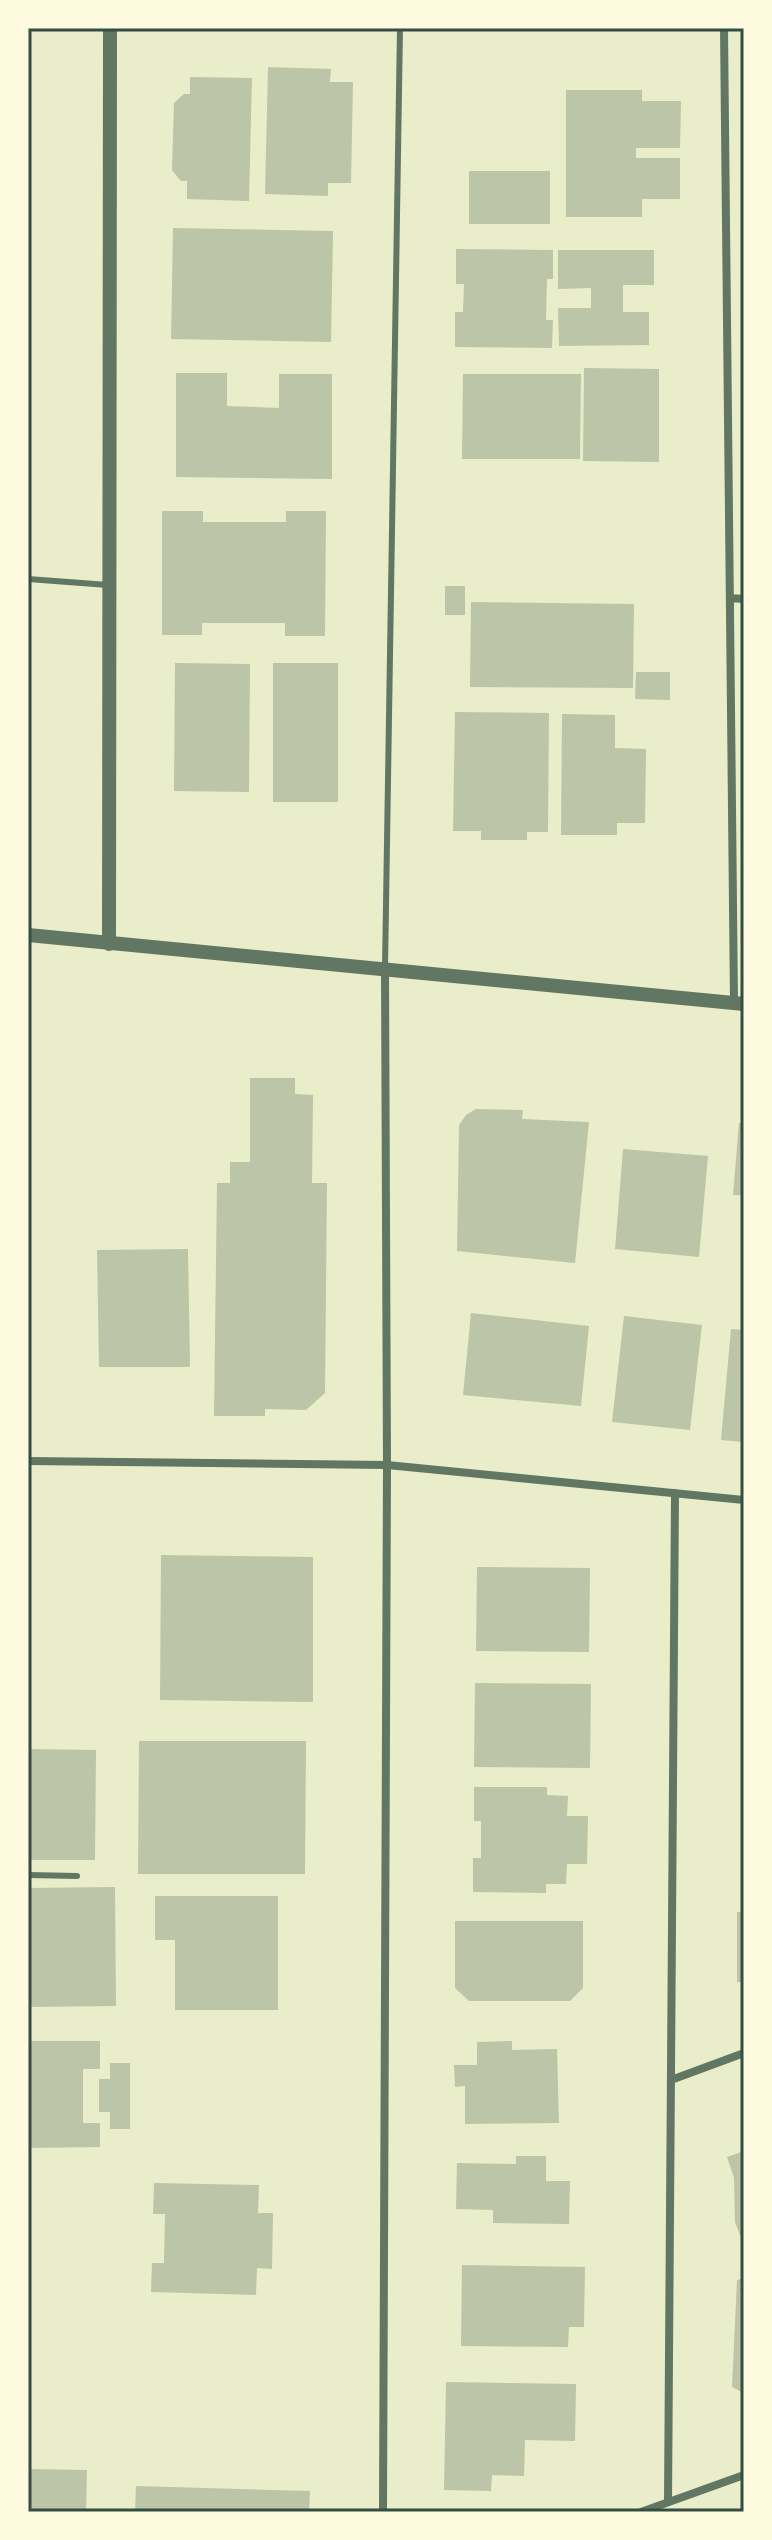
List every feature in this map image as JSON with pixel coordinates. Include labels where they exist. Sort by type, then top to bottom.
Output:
[{"type":"street","points":[[109,944],[110,28]]},
{"type":"street","points":[[28,935],[739,1004],[730,598],[724,28]]},
{"type":"street","points":[[730,598],[744,599]]},
{"type":"street","points":[[383,2512],[387,1465],[385,970]]},
{"type":"street","points":[[28,1461],[387,1465],[744,1500]]},
{"type":"street","points":[[668,2502],[675,1493]]},
{"type":"street","points":[[671,2080],[744,2053]]},
{"type":"street","points":[[641,2512],[744,2475]]},
{"type":"lane","points":[[385,970],[400,28]]},
{"type":"lane","points":[[28,579],[109,585]]},
{"type":"lane","points":[[28,1875],[77,1876]]},
{"type":"building","points":[[268,67],[331,69],[330,82],[353,82],[351,183],[328,183],[328,196],[265,194]]},
{"type":"building","points":[[190,77],[252,78],[249,201],[187,199],[187,181],[181,181],[172,170],[174,103],[184,94],[190,94]]},
{"type":"building","points":[[566,90],[642,90],[642,101],[681,101],[680,148],[636,148],[636,158],[680,158],[680,199],[642,199],[642,217],[566,217]]},
{"type":"building","points":[[469,171],[550,171],[550,224],[469,224]]},
{"type":"building","points":[[173,228],[333,231],[331,342],[171,339]]},
{"type":"building","points":[[456,249],[553,250],[553,279],[547,279],[546,320],[553,320],[552,348],[455,347],[455,312],[463,312],[464,284],[456,284]]},
{"type":"building","points":[[558,250],[654,250],[654,285],[623,285],[623,312],[649,312],[649,345],[559,346],[558,308],[591,308],[591,288],[558,289]]},
{"type":"building","points":[[584,368],[659,369],[659,462],[583,461]]},
{"type":"building","points":[[176,373],[227,373],[227,406],[279,408],[279,374],[332,374],[332,479],[176,477]]},
{"type":"building","points":[[463,374],[581,374],[580,459],[462,459]]},
{"type":"building","points":[[162,511],[203,511],[203,522],[286,522],[286,511],[326,511],[325,636],[285,636],[285,623],[202,623],[202,635],[162,635]]},
{"type":"building","points":[[445,586],[465,586],[465,615],[445,615]]},
{"type":"building","points":[[471,602],[634,604],[633,688],[470,687]]},
{"type":"building","points":[[175,663],[250,664],[249,792],[174,791]]},
{"type":"building","points":[[273,663],[338,663],[338,802],[273,802]]},
{"type":"building","points":[[636,672],[670,672],[670,700],[635,699]]},
{"type":"building","points":[[455,712],[549,713],[548,832],[527,832],[527,840],[481,840],[481,831],[453,831]]},
{"type":"building","points":[[562,714],[615,715],[615,748],[646,749],[645,823],[617,823],[617,835],[561,835]]},
{"type":"building","points":[[250,1078],[295,1078],[295,1094],[313,1095],[312,1183],[327,1183],[325,1393],[306,1410],[265,1409],[265,1416],[214,1416],[217,1183],[230,1183],[230,1162],[250,1162]]},
{"type":"building","points":[[476,1109],[523,1110],[522,1119],[589,1122],[575,1263],[457,1251],[459,1125],[466,1115]]},
{"type":"building","points":[[739,1123],[744,1124],[744,1195],[733,1195]]},
{"type":"building","points":[[623,1149],[708,1156],[699,1257],[615,1249]]},
{"type":"building","points":[[188,1249],[190,1367],[99,1367],[97,1250]]},
{"type":"building","points":[[471,1313],[589,1326],[581,1406],[463,1395]]},
{"type":"building","points":[[624,1316],[702,1325],[690,1430],[612,1422]]},
{"type":"building","points":[[731,1329],[744,1330],[744,1442],[721,1440]]},
{"type":"building","points":[[161,1555],[313,1557],[313,1702],[160,1700]]},
{"type":"building","points":[[477,1567],[590,1568],[589,1652],[476,1651]]},
{"type":"building","points":[[475,1683],[591,1684],[590,1768],[474,1767]]},
{"type":"building","points":[[139,1741],[306,1741],[305,1874],[138,1874]]},
{"type":"building","points":[[28,1749],[96,1750],[95,1860],[28,1860]]},
{"type":"building","points":[[474,1787],[547,1787],[547,1795],[568,1796],[567,1816],[588,1816],[587,1864],[567,1864],[566,1884],[546,1884],[546,1893],[473,1892],[473,1858],[481,1858],[481,1821],[474,1821]]},
{"type":"building","points":[[115,1887],[116,2006],[28,2007],[28,1888]]},
{"type":"building","points":[[155,1896],[278,1896],[278,2010],[175,2010],[175,1940],[155,1940]]},
{"type":"building","points":[[737,1912],[744,1912],[744,1982],[737,1982]]},
{"type":"building","points":[[455,1921],[583,1921],[583,1988],[570,2001],[469,2001],[455,1988]]},
{"type":"building","points":[[28,2041],[100,2041],[100,2069],[83,2069],[83,2123],[100,2123],[100,2147],[28,2148]]},
{"type":"building","points":[[512,2041],[512,2050],[557,2049],[559,2123],[465,2124],[465,2086],[455,2087],[454,2065],[477,2065],[477,2042]]},
{"type":"building","points":[[110,2063],[130,2063],[130,2129],[110,2129],[110,2112],[99,2112],[99,2079],[110,2079]]},
{"type":"building","points":[[744,2151],[744,2246],[735,2222],[734,2178],[727,2157]]},
{"type":"building","points":[[516,2156],[546,2156],[546,2181],[570,2181],[569,2224],[493,2223],[493,2210],[456,2209],[457,2163],[516,2164]]},
{"type":"building","points":[[154,2183],[259,2185],[258,2213],[273,2213],[272,2269],[257,2268],[256,2295],[151,2292],[152,2263],[164,2263],[165,2214],[153,2214]]},
{"type":"building","points":[[462,2265],[585,2267],[584,2327],[569,2327],[568,2347],[461,2346]]},
{"type":"building","points":[[744,2278],[744,2393],[732,2387],[737,2280]]},
{"type":"building","points":[[446,2382],[576,2384],[575,2441],[525,2440],[524,2476],[492,2475],[491,2491],[444,2490]]},
{"type":"building","points":[[28,2469],[87,2470],[86,2512],[28,2512]]},
{"type":"building","points":[[136,2486],[310,2491],[309,2512],[135,2512]]}]
